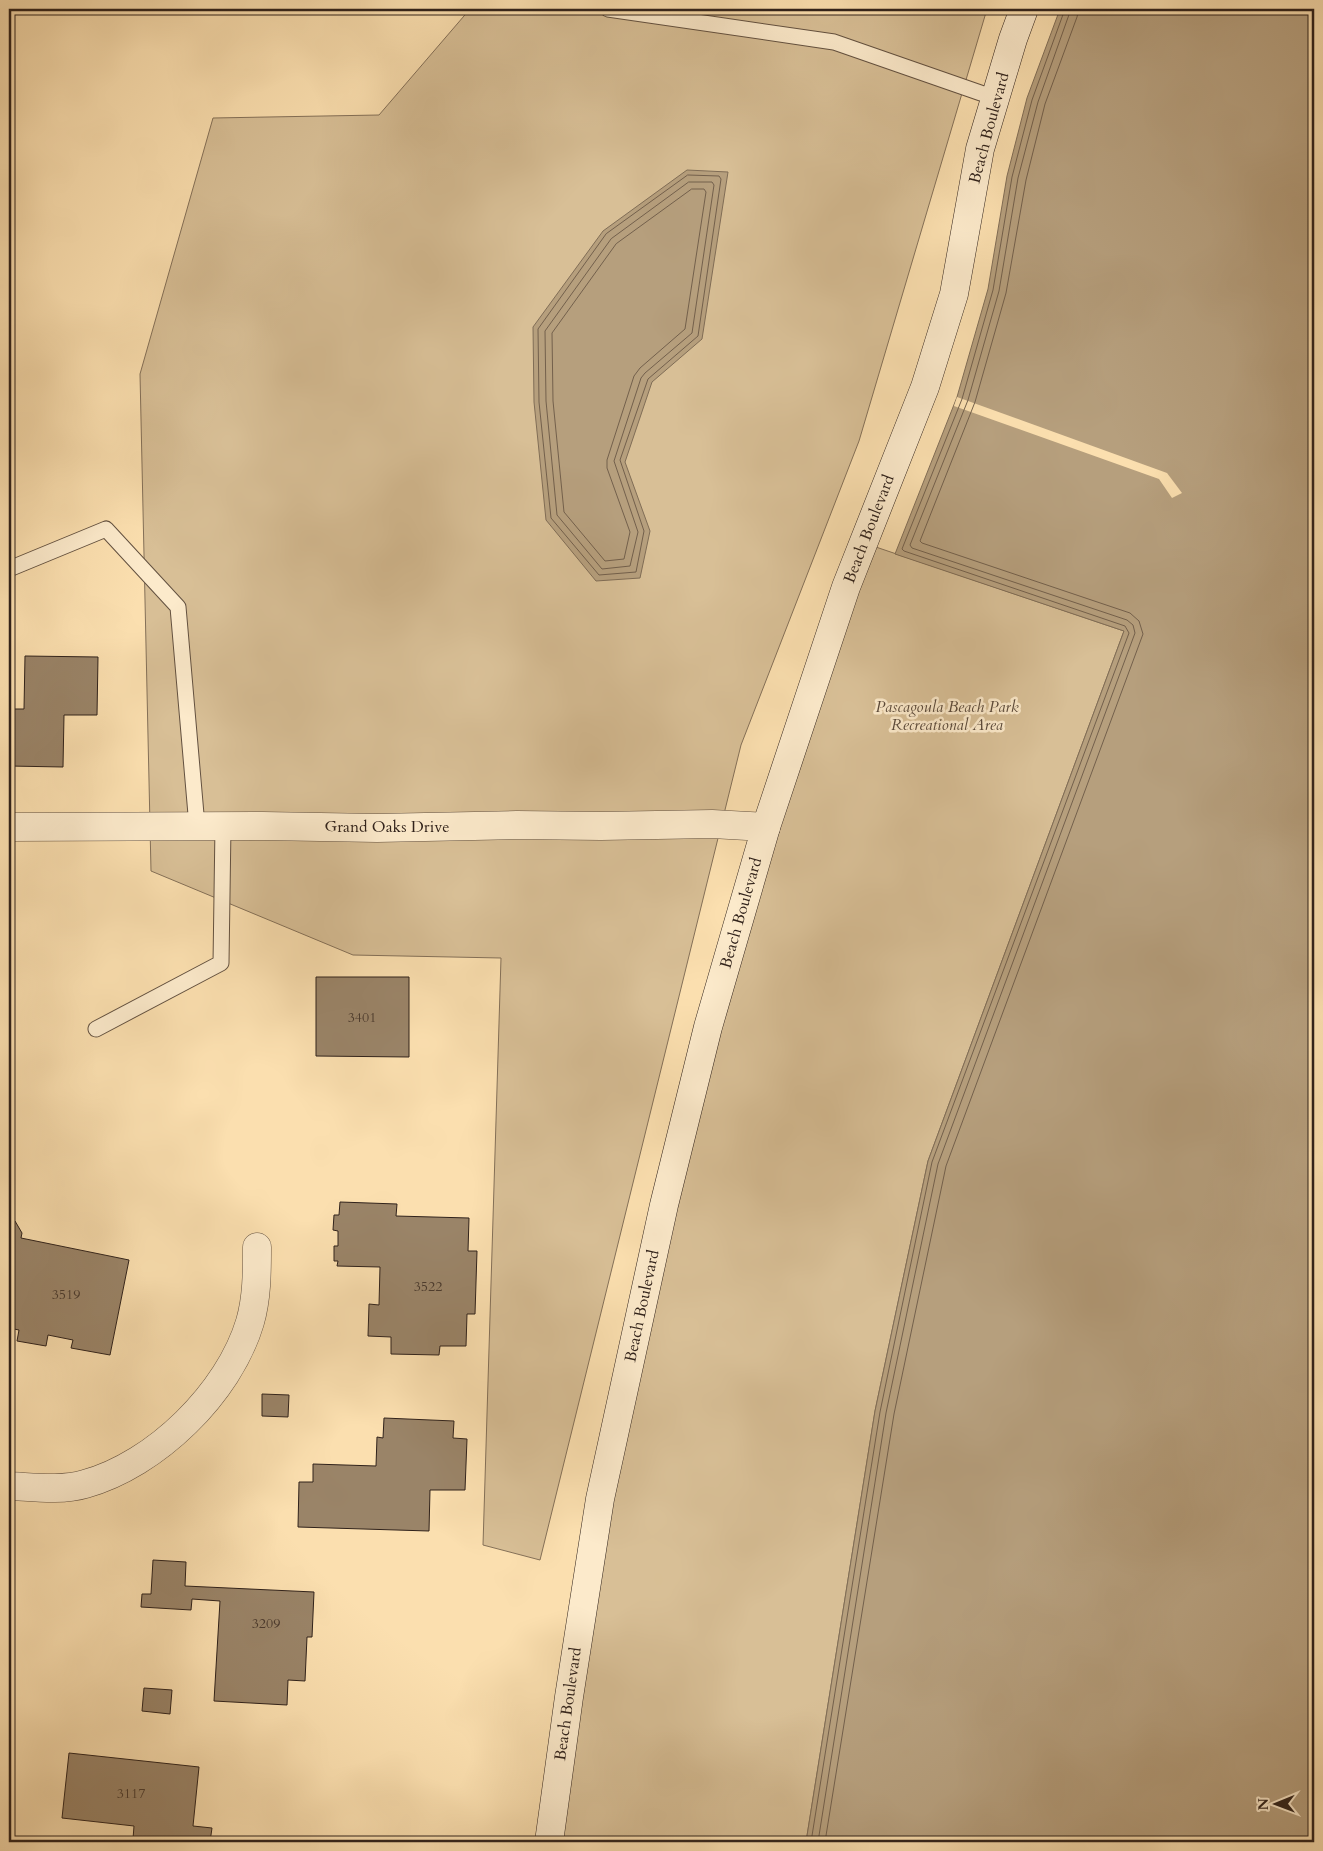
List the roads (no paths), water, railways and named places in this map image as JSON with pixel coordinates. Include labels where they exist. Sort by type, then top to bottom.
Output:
[{"type":"street","name":"Beach Boulevard","points":[[549,1842],[569,1697],[602,1490],[664,1206],[705,1036],[766,827],[846,586],[928,378],[954,294],[980,149],[1024,9]]},
{"type":"street","name":"Grand Oaks Drive","points":[[9,827],[210,826],[377,828],[712,824],[766,827]]},
{"type":"street","points":[[9,1486],[50,1488],[83,1485],[120,1472],[142,1459],[183,1425],[219,1386],[236,1359],[250,1322],[256,1286],[257,1247]]},
{"type":"lane","points":[[608,9],[834,42],[995,98]]},
{"type":"lane","points":[[9,569],[106,529],[178,607],[210,826],[221,963],[96,1028]]},
{"type":"water","points":[[1060,9],[1314,9],[1314,1842],[806,1842],[875,1411],[928,1161],[1124,631],[895,554],[957,397],[988,289],[1007,176],[1027,98]]},
{"type":"water","points":[[687,170],[728,172],[702,339],[652,382],[625,462],[650,531],[640,578],[596,581],[546,520],[534,402],[533,327],[603,231]]},
{"type":"park label","name":"Pascagoula Beach Park Recreational Area","points":[[947,716]]}]
